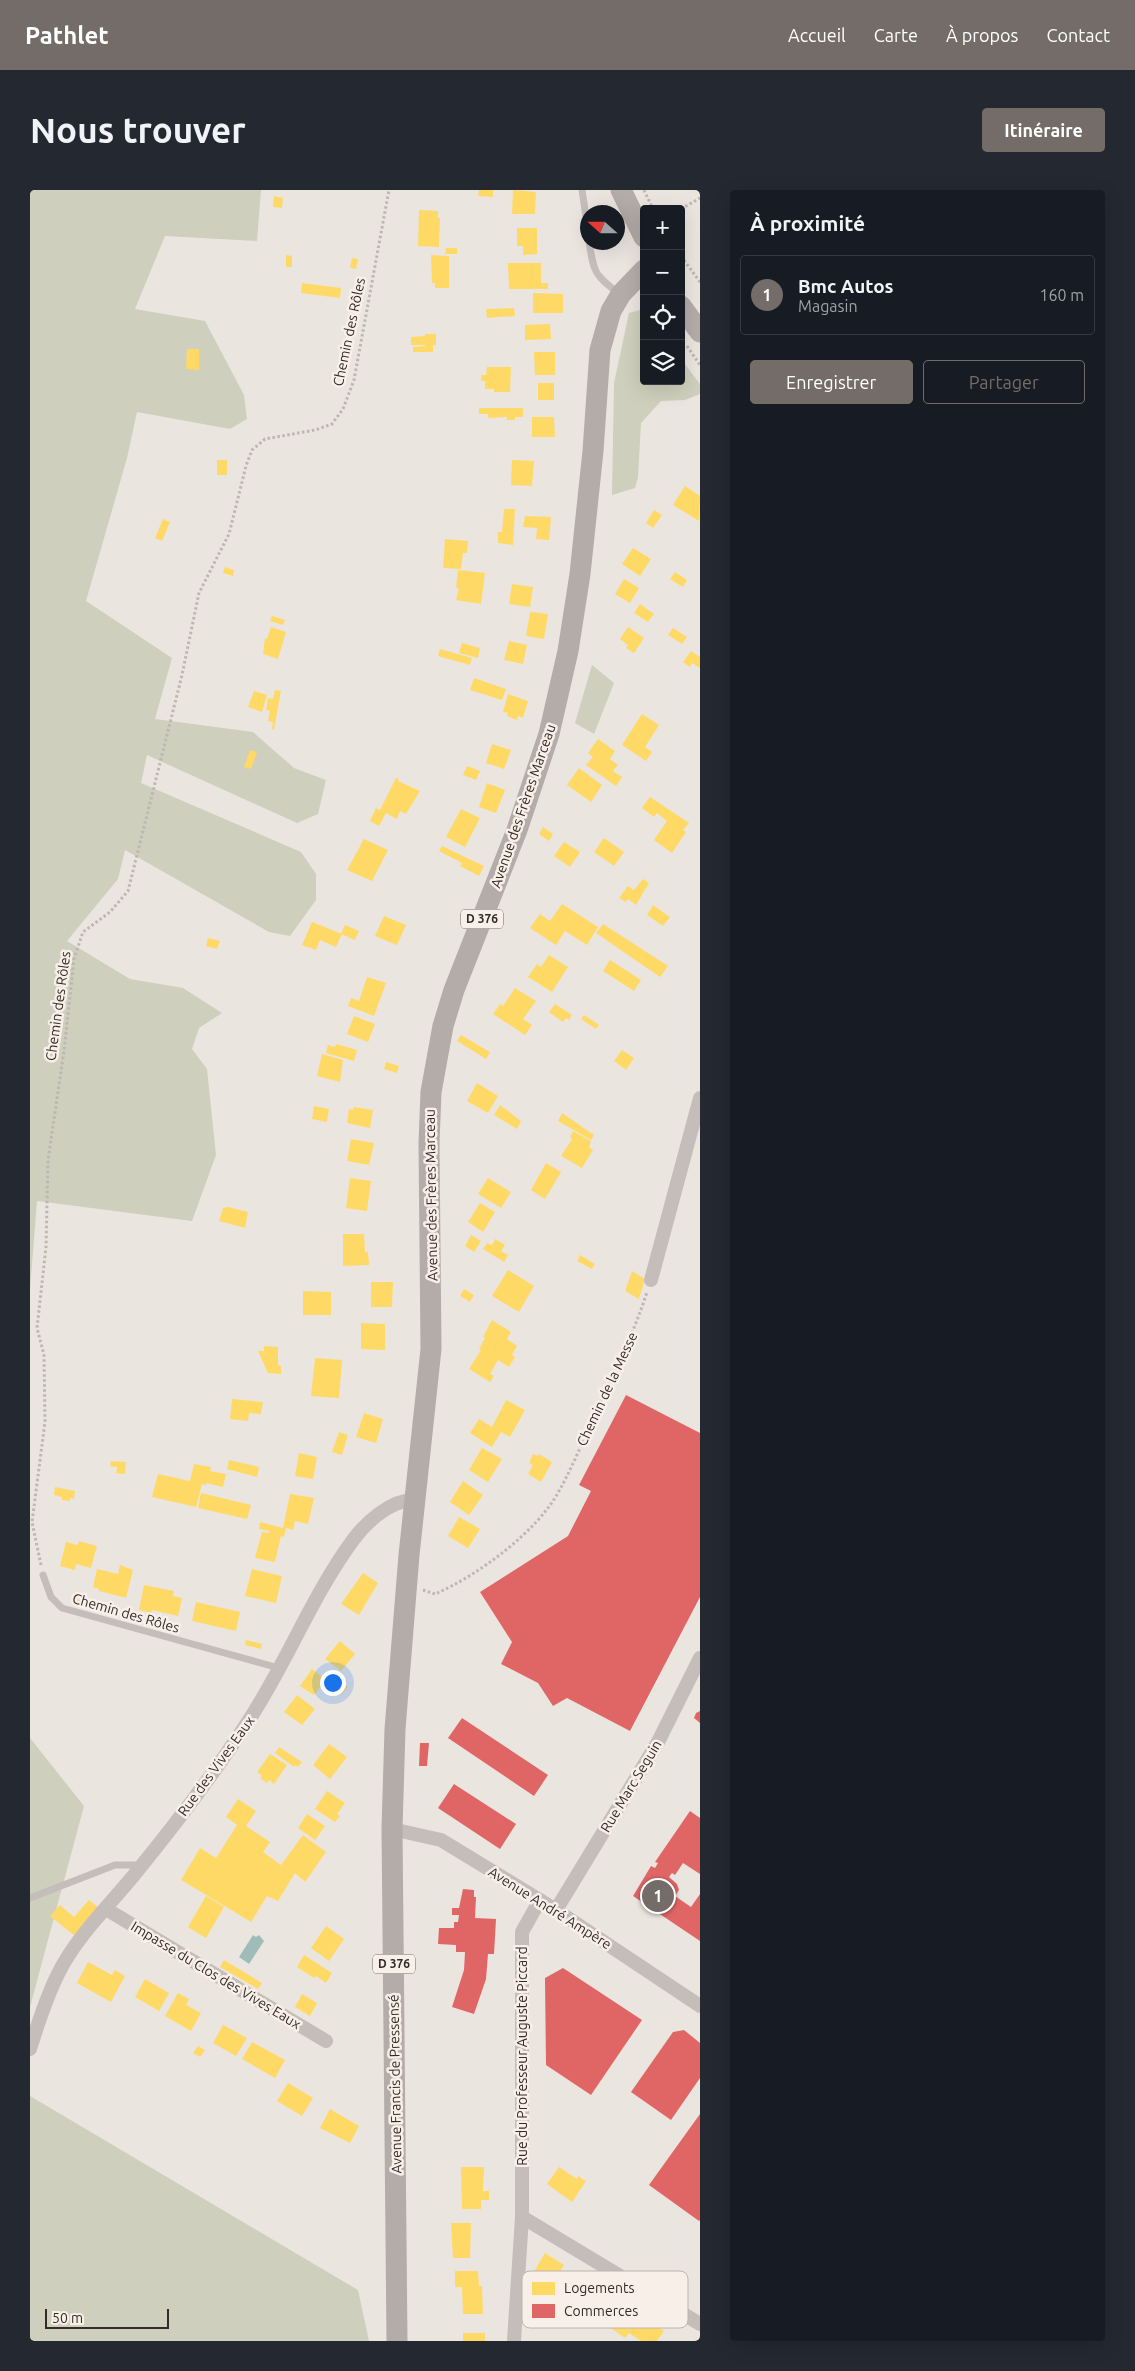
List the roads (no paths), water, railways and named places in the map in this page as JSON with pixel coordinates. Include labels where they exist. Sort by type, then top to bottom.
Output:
[{"type":"main road","points":[[621,190],[640,229]]},
{"type":"main road","name":"Avenue des Frères Marceau","points":[[406,1587],[432,1349],[429,1133],[434,1069],[454,990],[520,821],[549,734],[560,691],[581,564],[593,451],[600,350],[611,312],[620,294],[640,274]]},
{"type":"main road","points":[[685,318],[692,338]]},
{"type":"main road","name":"Avenue Francis de Pressensé","points":[[397,2341],[392,1830],[395,1729],[406,1587]]},
{"type":"street","points":[[651,1280],[700,1098]]},
{"type":"street","name":"Rue des Vives Eaux","points":[[30,2049],[46,2001],[58,1973],[70,1953],[142,1865],[212,1774],[249,1721],[315,1601],[353,1540],[367,1523],[388,1509],[406,1500],[415,1500]]},
{"type":"street","name":"Rue Marc Seguin","points":[[556,1910],[658,1742],[700,1658]]},
{"type":"street","name":"Avenue André Ampère","points":[[392,1830],[441,1840],[556,1910],[700,2006]]},
{"type":"street","name":"Rue du Professeur Auguste Piccard","points":[[514,2341],[522,2217],[522,1932],[540,1900]]},
{"type":"street","name":"Impasse du Clos des Vives Eaux","points":[[106,1908],[326,2041]]},
{"type":"street","points":[[522,2217],[612,2271]]},
{"type":"street","points":[[688,2317],[700,2324]]},
{"type":"lane","points":[[582,190],[584,205]]},
{"type":"lane","points":[[590,250],[593,267],[599,278],[620,294]]},
{"type":"lane","name":"Chemin des Rôles","points":[[42,1575],[51,1597],[62,1608],[279,1668]]},
{"type":"lane","points":[[30,1898],[115,1865],[142,1865]]},
{"type":"water","points":[[253,1935],[256,1937],[259,1935],[264,1941],[249,1964],[239,1957]]},
{"type":"place","name":"Bmc Autos","points":[[658,1896]]}]
